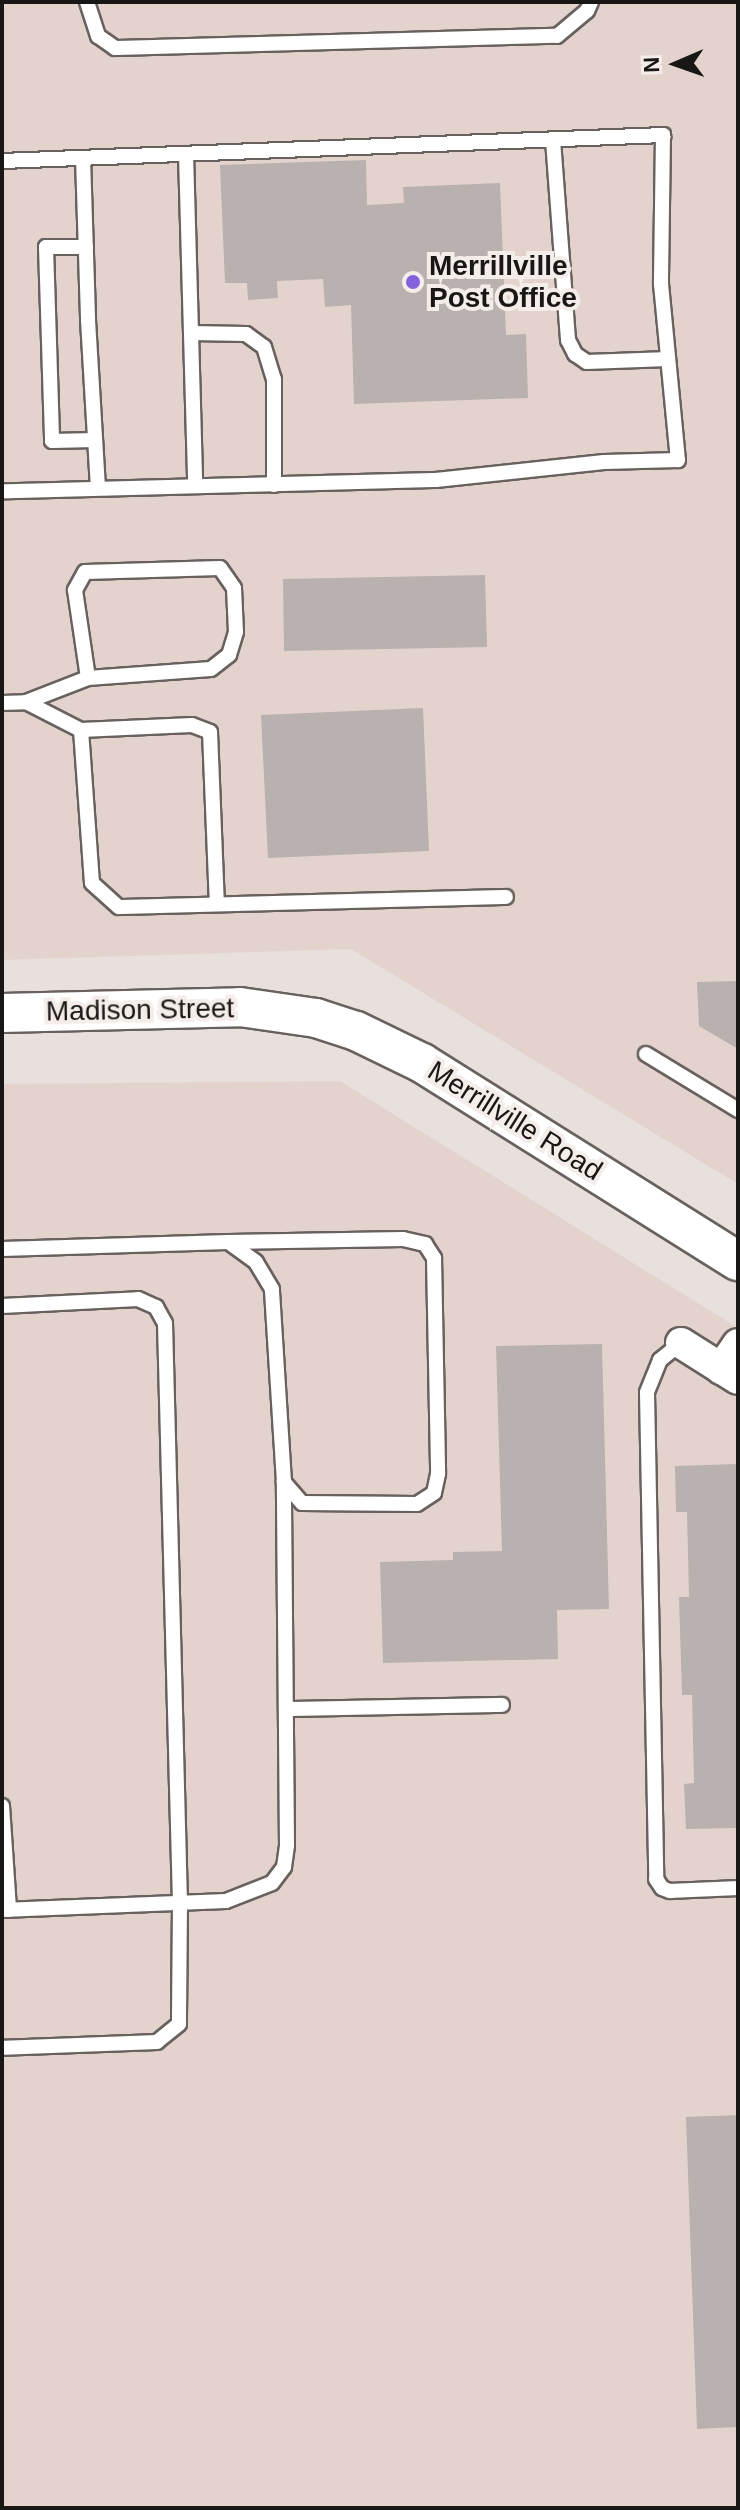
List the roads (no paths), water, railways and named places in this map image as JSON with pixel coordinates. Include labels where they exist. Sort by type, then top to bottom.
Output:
[{"type":"street","name":"Madison Street","points":[[2,1013],[212,1007],[278,1010]]},
{"type":"street","name":"Merrillville Road","points":[[278,1010],[356,1031],[422,1063],[738,1261]]},
{"type":"street","points":[[681,1343],[730,1374],[738,1344]]},
{"type":"lane","points":[[87,2],[98,36],[115,48],[557,36],[587,11],[591,2]]},
{"type":"lane","points":[[2,161],[663,135],[661,284],[678,460],[604,462],[436,480],[2,491]]},
{"type":"lane","points":[[553,140],[568,340],[575,354],[587,362],[668,359]]},
{"type":"lane","points":[[186,154],[195,485]]},
{"type":"lane","points":[[83,158],[98,487]]},
{"type":"lane","points":[[86,247],[46,247],[52,441],[95,440]]},
{"type":"lane","points":[[191,333],[246,334],[264,347],[274,379],[274,485]]},
{"type":"lane","points":[[2,703],[26,702],[88,678],[211,669],[229,655],[236,632],[234,588],[220,568],[85,572],[75,590],[88,678]]},
{"type":"lane","points":[[26,702],[81,730],[192,725],[210,732],[217,904]]},
{"type":"lane","points":[[81,730],[92,883],[119,907],[506,897]]},
{"type":"lane","points":[[646,1054],[738,1110]]},
{"type":"lane","points":[[2,1249],[403,1239],[425,1244],[434,1258],[438,1474],[434,1493],[417,1504],[302,1503],[284,1482]]},
{"type":"lane","points":[[2,1806],[6,1910],[226,1901],[272,1883],[284,1867],[287,1845],[284,1482],[272,1289],[256,1262],[228,1242]]},
{"type":"lane","points":[[2,1306],[138,1299],[156,1307],[165,1323],[180,1903],[179,2024],[157,2042],[2,2048]]},
{"type":"lane","points":[[681,1343],[660,1360],[647,1393],[656,1879],[662,1888],[670,1891],[738,1888]]},
{"type":"lane","points":[[286,1709],[502,1705]]},
{"type":"place","name":"Merrillville Post Office","points":[[413,282]]}]
